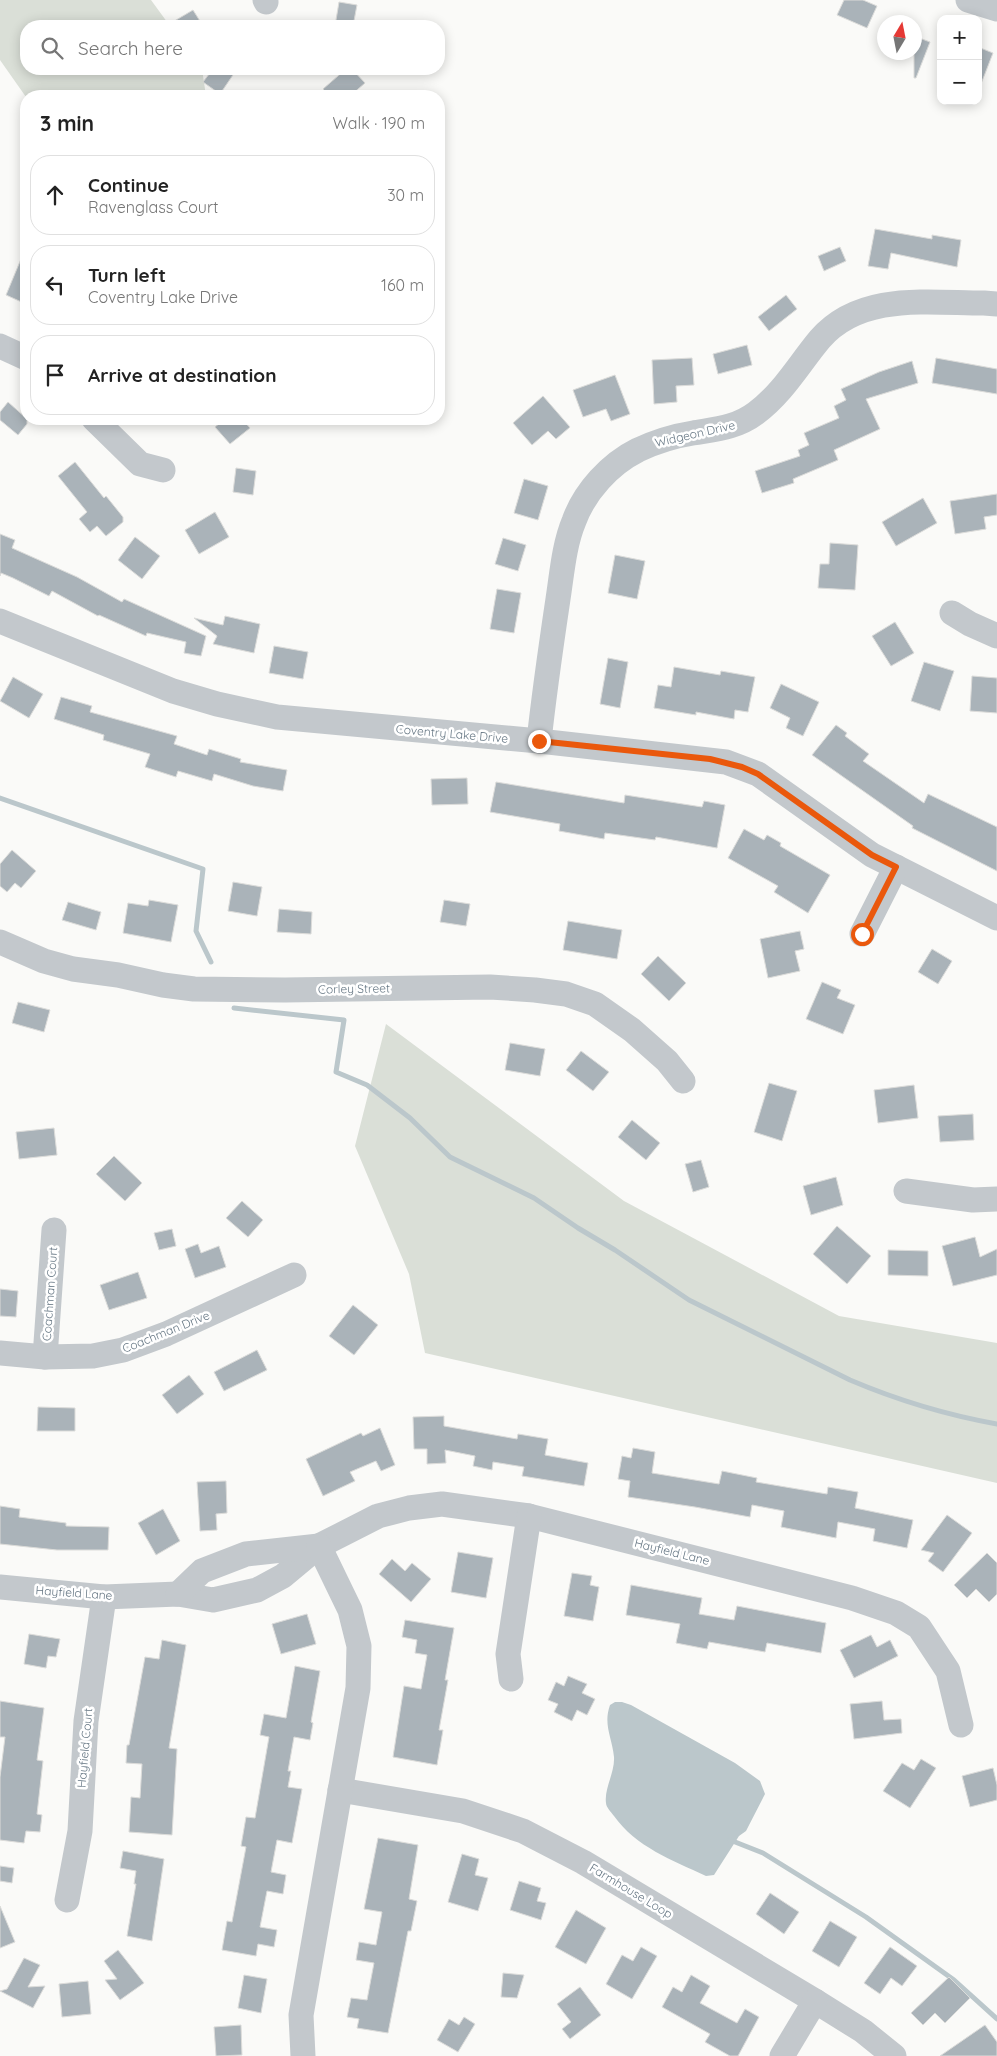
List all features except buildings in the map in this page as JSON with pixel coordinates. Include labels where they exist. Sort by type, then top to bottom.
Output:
[{"type":"street","points":[[968,0],[997,10]]},
{"type":"street","name":"Widgeon Drive","points":[[539,741],[552,640],[569,534],[581,506],[609,470],[621,460],[648,445],[692,433],[722,429],[737,425],[750,418],[774,398],[821,338],[846,318],[872,306],[897,302],[997,304]]},
{"type":"street","points":[[0,346],[20,355]]},
{"type":"street","points":[[100,425],[140,464],[163,470]]},
{"type":"street","points":[[952,613],[977,628],[997,636]]},
{"type":"street","name":"Coventry Lake Drive","points":[[0,621],[173,691],[218,704],[277,717],[710,759],[742,767],[758,774],[872,855],[997,918]]},
{"type":"street","points":[[862,934],[896,867]]},
{"type":"street","name":"Corley Street","points":[[0,942],[44,960],[73,969],[194,989],[285,990],[490,987],[566,994],[595,1004],[632,1030],[667,1061],[683,1081]]},
{"type":"street","points":[[906,1191],[973,1200],[997,1199]]},
{"type":"street","name":"Coachman Court","points":[[45,1357],[54,1230]]},
{"type":"street","name":"Coachman Drive","points":[[0,1353],[45,1357],[93,1356],[123,1350],[166,1334],[294,1275]]},
{"type":"street","name":"Hayfield Lane","points":[[0,1587],[104,1597],[178,1594],[213,1600],[257,1590],[283,1576],[319,1546],[378,1516],[409,1508],[442,1504],[529,1516],[852,1598],[896,1613],[919,1627],[948,1670],[961,1725]]},
{"type":"street","points":[[511,1679],[508,1654],[529,1516]]},
{"type":"street","points":[[302,2056],[301,2015],[358,1688],[360,1646],[350,1610],[319,1546]]},
{"type":"street","name":"Hayfield Lane","points":[[178,1594],[202,1571],[246,1554],[319,1546]]},
{"type":"street","name":"Hayfield Court","points":[[67,1900],[80,1832],[86,1721],[104,1597]]},
{"type":"street","name":"Farmhouse Loop","points":[[340,1790],[463,1810],[524,1831],[583,1862],[815,2001],[863,2031],[894,2056]]},
{"type":"street","points":[[782,2056],[815,2001]]},
{"type":"shaded area","points":[[0,0],[151,0],[166,20],[20,20],[20,75],[203,75],[205,90],[21,90],[0,60]]},
{"type":"shaded area","points":[[386,1024],[624,1201],[839,1316],[997,1343],[997,1483],[425,1353],[409,1274],[355,1146]]},
{"type":"shaded area","points":[[615,1702],[631,1705],[735,1763],[760,1781],[765,1794],[746,1831],[739,1836],[714,1875],[706,1876],[656,1852],[623,1827],[606,1805],[608,1786],[614,1763],[607,1719],[610,1705]]},
{"type":"waterway","points":[[0,798],[203,869],[196,931],[211,962]]},
{"type":"waterway","points":[[234,1008],[344,1020],[336,1072],[367,1085],[410,1118],[450,1157],[534,1198],[689,1300],[850,1380],[922,1406],[997,1424]]},
{"type":"waterway","points":[[730,1840],[763,1853],[866,1917],[954,1980],[997,2019]]},
{"type":"route","points":[[539,741],[710,759],[742,767],[758,774],[872,855],[896,867],[862,934]]}]
